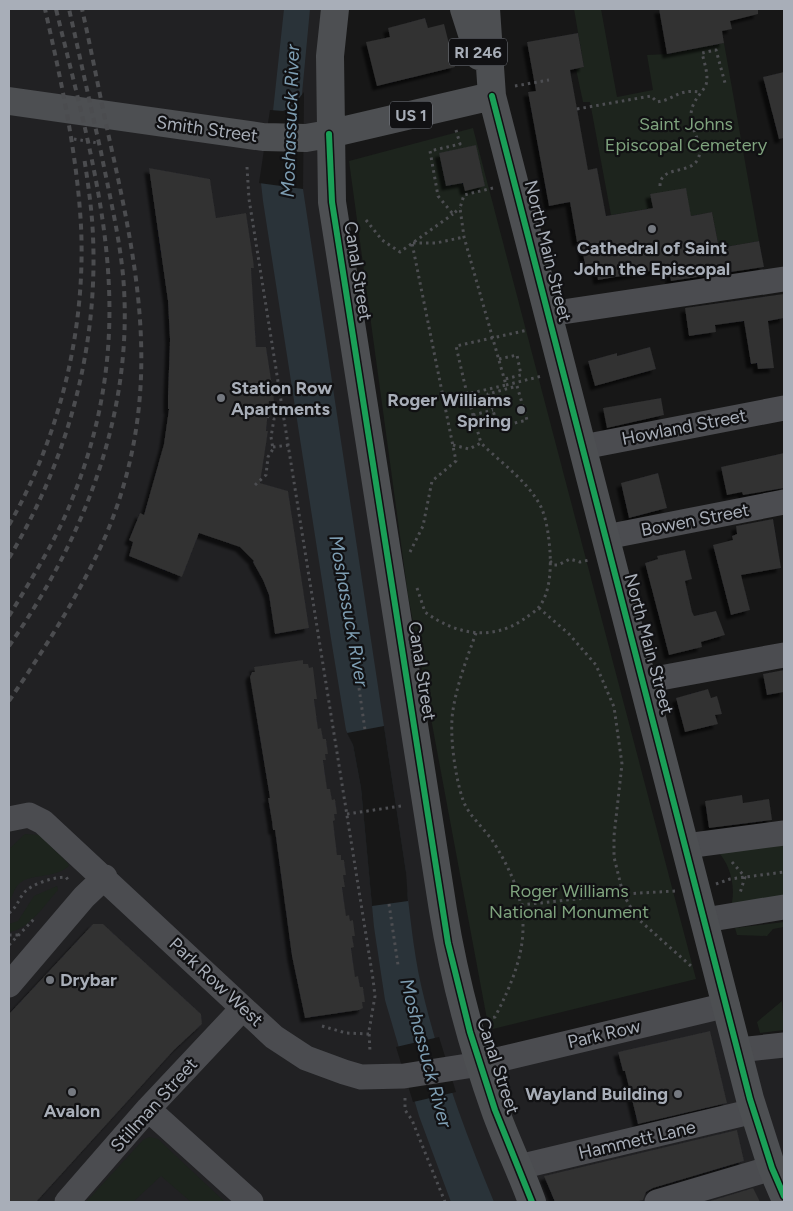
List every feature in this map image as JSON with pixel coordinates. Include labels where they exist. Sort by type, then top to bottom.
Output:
[{"type":"main road","name":"Canal Street","points":[[335,9],[330,56],[317,136],[332,202],[443,910],[454,973],[480,1064],[495,1110],[532,1202]]},
{"type":"main road","name":"RI 246","points":[[464,9],[503,91]]},
{"type":"main road","name":"North Main Street","points":[[486,9],[503,91],[540,322],[583,447],[754,1111],[772,1168],[784,1196]]},
{"type":"main road","name":"Smith Street","points":[[9,101],[263,137],[317,136],[503,91]]},
{"type":"street","points":[[540,322],[784,279]]},
{"type":"street","name":"Howland Street","points":[[583,447],[784,408]]},
{"type":"street","name":"Bowen Street","points":[[606,537],[784,502]]},
{"type":"street","points":[[644,681],[784,655]]},
{"type":"street","name":"Park Row West","points":[[9,819],[29,815],[43,822],[105,878],[242,1009],[274,1037],[306,1058],[361,1077],[405,1087],[450,1068],[480,1064]]},
{"type":"street","points":[[686,846],[784,834]]},
{"type":"street","points":[[9,985],[84,897],[105,878]]},
{"type":"street","points":[[705,920],[784,907]]},
{"type":"street","name":"Park Row","points":[[480,1064],[727,1005]]},
{"type":"street","name":"Stillman Street","points":[[67,1202],[148,1109],[242,1009]]},
{"type":"street","points":[[739,1050],[784,1046]]},
{"type":"street","points":[[148,1109],[251,1202]]},
{"type":"street","name":"Hammett Lane","points":[[519,1167],[754,1111]]},
{"type":"street","points":[[657,1202],[772,1168]]},
{"type":"path","points":[[660,186],[663,175],[689,166],[698,158],[700,150],[691,127],[691,112],[700,92],[706,86],[702,53],[716,50],[725,83]]},
{"type":"path","points":[[503,91],[549,80]]},
{"type":"path","points":[[577,109],[648,96],[651,96],[657,102],[664,101],[682,91],[700,92]]},
{"type":"path","points":[[453,214],[438,196],[430,151],[460,144],[456,130]]},
{"type":"path","points":[[74,139],[98,143]]},
{"type":"path","points":[[247,167],[250,199],[374,979],[375,1004],[369,1034],[370,1052]]},
{"type":"path","points":[[494,187],[464,195],[460,208],[464,237],[506,385]]},
{"type":"path","points":[[366,220],[382,240],[400,252],[460,208]]},
{"type":"path","points":[[412,242],[436,244],[464,237]]},
{"type":"path","points":[[409,555],[423,526],[432,481],[456,461],[412,242]]},
{"type":"path","points":[[425,612],[448,626],[476,633],[503,630],[516,625],[539,608],[547,590],[550,560],[549,536],[541,507],[525,485],[481,443],[456,346],[540,322]]},
{"type":"path","points":[[499,359],[517,355],[521,375],[504,379]]},
{"type":"path","points":[[468,394],[543,376]]},
{"type":"path","points":[[517,386],[527,420],[498,428],[493,410],[488,394],[517,386]]},
{"type":"path","points":[[473,415],[493,410]]},
{"type":"path","points":[[255,485],[267,474],[268,457],[273,447],[271,436],[274,419],[267,416]]},
{"type":"path","points":[[453,445],[469,449],[481,443]]},
{"type":"path","points":[[273,447],[289,445]]},
{"type":"path","points":[[550,560],[553,565],[558,565],[570,559],[580,562],[592,560]]},
{"type":"path","points":[[539,608],[570,634],[596,665],[614,707],[622,764],[614,850],[623,894],[637,918],[670,949],[686,960],[698,974]]},
{"type":"path","points":[[476,633],[452,711],[453,748],[463,801],[502,856],[521,905],[523,944],[519,962],[495,1017],[486,1019]]},
{"type":"path","points":[[359,688],[365,730]]},
{"type":"path","points":[[347,814],[401,806]]},
{"type":"path","points":[[728,857],[744,877]]},
{"type":"path","points":[[711,886],[730,879],[784,872]]},
{"type":"path","points":[[9,913],[14,910],[23,893],[30,887],[60,877],[66,877],[70,882]]},
{"type":"path","points":[[734,915],[744,877]]},
{"type":"path","points":[[521,905],[623,894],[680,891]]},
{"type":"path","points":[[389,904],[398,965]]},
{"type":"path","points":[[9,935],[19,935]]},
{"type":"path","points":[[322,1026],[346,1033],[369,1034]]},
{"type":"path","points":[[405,1087],[405,1110],[412,1120],[445,1202]]},
{"type":"shaded area","points":[[9,9],[345,9],[328,215],[480,1062],[726,1012],[784,1202],[9,1202]]},
{"type":"shaded area","points":[[784,1050],[784,1193],[749,1054]]},
{"type":"green space","name":"Saint Johns Episcopal Cemetery","points":[[574,9],[601,9],[617,97],[653,90],[647,55],[668,54],[724,43],[759,241],[719,248],[712,212],[691,216],[650,194],[653,208],[611,215],[590,102],[583,102],[576,69],[584,67]]},
{"type":"green space","name":"Roger Williams National Monument","points":[[473,128],[696,979],[489,1030],[408,595],[349,161]]},
{"type":"green space","points":[[25,834],[39,835],[69,866],[56,873],[23,881],[17,887],[9,902],[9,849]]},
{"type":"green space","points":[[784,843],[784,902],[730,909],[733,886],[726,863],[717,851]]},
{"type":"green space","points":[[57,886],[58,890],[30,921],[17,930],[9,932],[9,924],[18,921],[34,896]]},
{"type":"green space","points":[[784,922],[784,927],[773,929],[767,936],[737,935],[735,928]]},
{"type":"green space","points":[[782,1001],[784,1030],[760,1033],[757,1022]]},
{"type":"green space","points":[[149,1137],[158,1139],[225,1202],[191,1202],[161,1176],[133,1202],[86,1202],[143,1140]]},
{"type":"water","name":"Moshassuck River","points":[[284,9],[310,9],[302,94],[303,189],[406,872],[418,971],[444,1068],[494,1202],[451,1202],[419,1116],[385,1000],[374,927],[361,788],[353,745],[346,730],[261,183],[273,111]]},
{"type":"pier","points":[[304,92],[303,189],[259,183],[270,110],[283,111],[292,107]]},
{"type":"pier","points":[[384,726],[406,872],[408,901],[372,906],[361,788],[353,745],[347,733]]},
{"type":"pier","points":[[439,1037],[456,1092],[413,1102],[396,1047]]},
{"type":"building","points":[[659,9],[758,9],[758,14],[730,21],[732,29],[722,31],[724,43],[667,54]]},
{"type":"building","points":[[425,18],[428,28],[444,24],[455,67],[377,86],[366,42],[390,37],[388,28]]},
{"type":"building","points":[[578,33],[584,67],[570,70],[588,170],[597,168],[606,216],[653,208],[650,194],[686,188],[691,216],[712,212],[719,248],[759,241],[764,267],[671,281],[668,268],[598,280],[595,263],[585,265],[581,241],[577,242],[570,202],[549,206],[528,92],[536,91],[527,42]]},
{"type":"building","points":[[784,72],[784,138],[779,139],[763,77]]},
{"type":"building","points":[[476,145],[485,186],[465,191],[463,183],[446,186],[439,153]]},
{"type":"building","name":"Station Row Apartments","points":[[149,168],[210,179],[216,218],[246,213],[254,268],[251,268],[256,347],[266,347],[274,401],[269,401],[266,431],[268,431],[260,483],[288,491],[309,628],[275,634],[269,595],[263,580],[254,561],[240,547],[199,533],[182,577],[129,556],[133,542],[129,540],[140,513],[144,515],[164,444],[169,409],[170,340],[168,301]]},
{"type":"building","points":[[784,294],[784,318],[768,321],[774,368],[758,369],[757,363],[751,364],[744,321],[715,325],[716,332],[689,336],[685,308]]},
{"type":"building","points":[[650,347],[656,369],[595,386],[588,361],[617,353],[617,356]]},
{"type":"building","points":[[661,398],[664,415],[607,428],[603,408]]},
{"type":"building","points":[[784,453],[784,488],[743,495],[742,492],[727,495],[721,467]]},
{"type":"building","points":[[658,473],[667,508],[629,518],[621,483]]},
{"type":"building","points":[[773,519],[781,568],[741,575],[750,610],[731,615],[713,545],[733,540],[732,536],[737,534],[736,526]]},
{"type":"building","points":[[685,550],[692,579],[685,581],[692,612],[694,616],[716,611],[725,635],[701,642],[702,647],[669,655],[645,563],[658,559],[657,556]]},
{"type":"building","points":[[303,660],[303,664],[308,664],[309,668],[313,667],[317,699],[314,699],[318,729],[321,728],[323,739],[326,739],[328,754],[325,754],[326,760],[323,760],[327,789],[330,789],[332,800],[335,799],[337,814],[334,814],[335,820],[333,821],[337,855],[341,855],[341,860],[344,860],[346,875],[343,875],[345,887],[342,887],[346,916],[349,915],[350,921],[353,920],[355,936],[352,936],[354,947],[351,948],[355,977],[358,976],[360,987],[363,987],[365,1002],[362,1002],[363,1008],[359,1010],[305,1018],[292,956],[275,830],[273,830],[268,798],[270,798],[250,677],[252,672],[255,672],[254,667]]},
{"type":"building","points":[[784,670],[784,692],[767,695],[763,674]]},
{"type":"building","points":[[708,689],[711,698],[717,696],[722,714],[715,715],[718,724],[685,732],[676,698]]},
{"type":"building","points":[[742,795],[743,803],[769,799],[772,820],[709,828],[705,801]]},
{"type":"building","name":"Avalon","points":[[93,924],[103,924],[201,1014],[202,1024],[174,1050],[36,1202],[9,1202],[9,1014]]},
{"type":"building","name":"Wayland Building","points":[[710,1031],[727,1103],[638,1124],[625,1071],[623,1071],[618,1052]]},
{"type":"building","points":[[737,1130],[744,1161],[653,1188],[646,1192],[643,1200],[635,1202],[555,1202],[544,1176]]},
{"type":"building","points":[[753,1188],[760,1202],[707,1202]]},
{"type":"railway","points":[[9,525],[27,491],[56,418],[74,342],[79,304],[81,226],[76,171],[45,9]]},
{"type":"railway","points":[[9,616],[52,543],[67,513],[94,433],[106,371],[109,311],[106,252],[98,193],[56,9]]},
{"type":"railway","points":[[9,646],[61,561],[82,516],[99,470],[112,423],[121,375],[125,325],[121,260],[114,213],[69,9]]},
{"type":"railway","points":[[9,701],[61,620],[96,557],[124,485],[135,436],[140,387],[141,339],[137,291],[121,193],[82,9]]},
{"type":"railway","points":[[9,558],[47,483],[62,444],[75,403],[84,362],[90,321],[93,279],[93,236],[90,196],[84,157]]},
{"type":"cycle path","points":[[492,96],[750,1099],[772,1168],[784,1196]]},
{"type":"cycle path","points":[[329,134],[332,202],[448,943],[470,1032],[495,1110],[532,1202]]},
{"type":"place","name":"Cathedral of Saint John the Episcopal","points":[[652,229]]},
{"type":"place","name":"Station Row Apartments","points":[[221,398]]},
{"type":"place","name":"Roger Williams Spring","points":[[521,410]]},
{"type":"place","name":"Drybar","points":[[50,980]]},
{"type":"place","name":"Avalon","points":[[72,1092]]},
{"type":"place","name":"Wayland Building","points":[[678,1094]]}]
